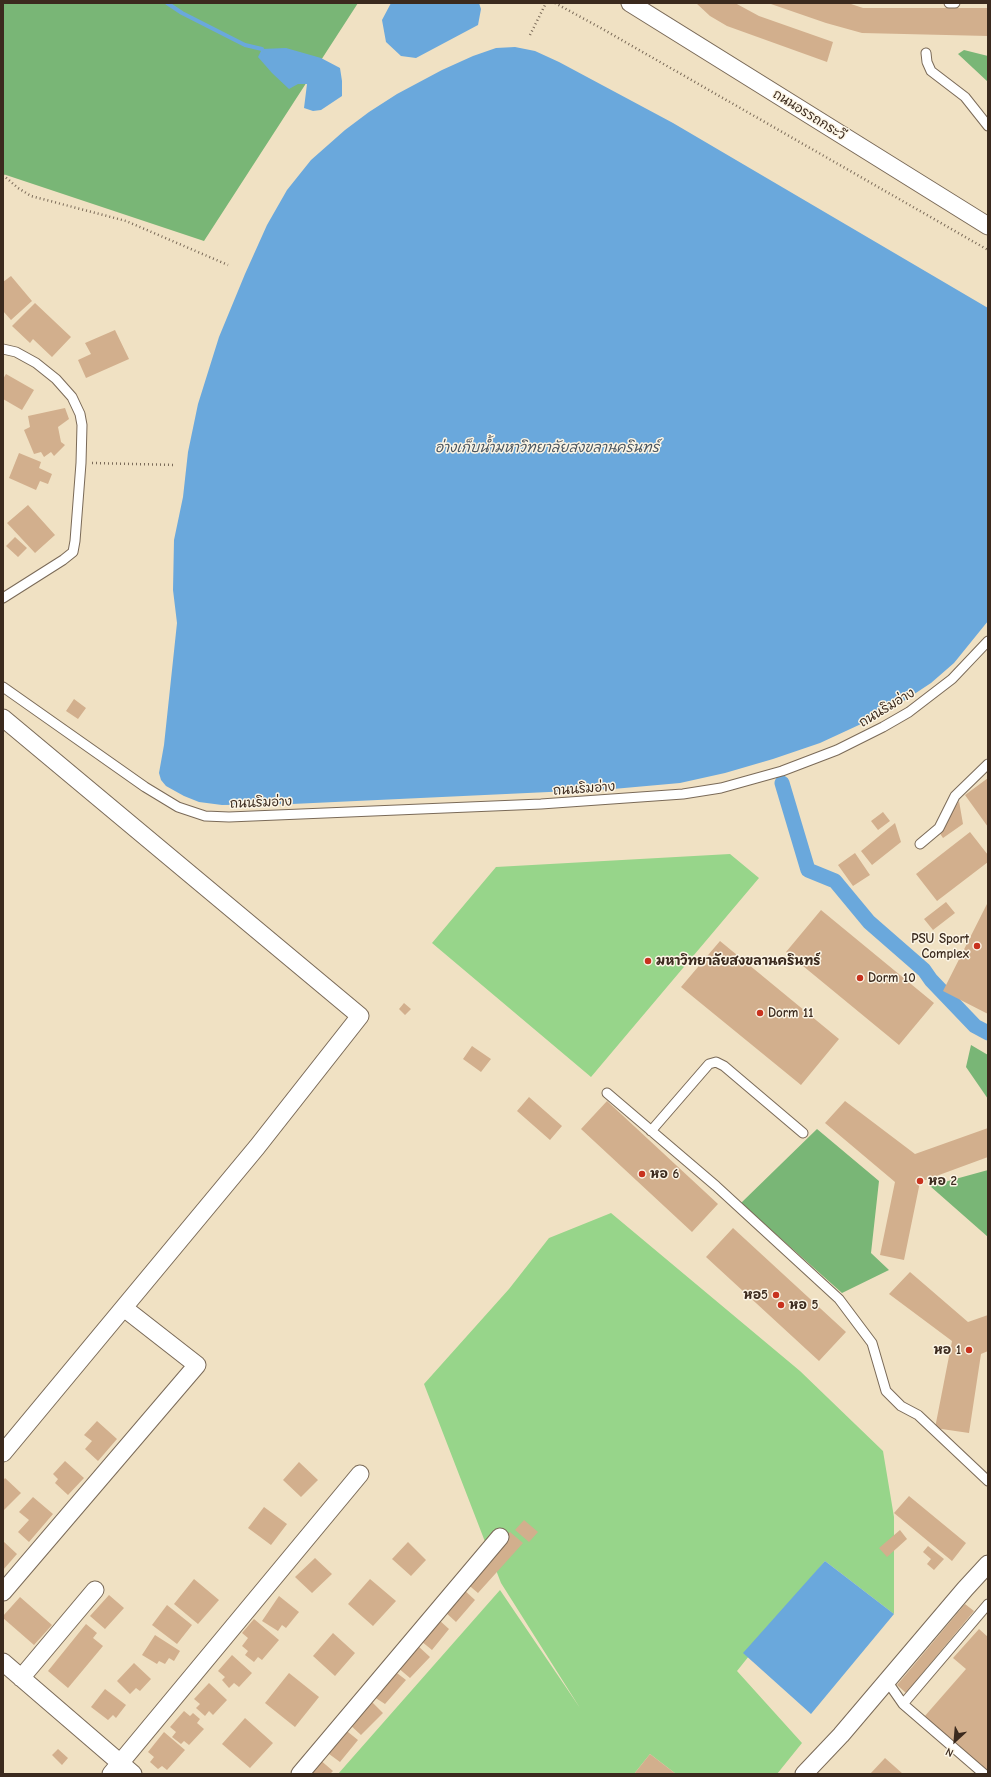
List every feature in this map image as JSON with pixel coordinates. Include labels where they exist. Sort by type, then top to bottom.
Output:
[{"type":"street","name":"ถนนอรรถกระวี","points":[[630,3],[988,226]]},
{"type":"street","points":[[3,718],[360,1016],[257,1147],[3,1453]]},
{"type":"street","points":[[3,1592],[197,1365],[124,1308]]},
{"type":"street","points":[[3,1662],[122,1770],[360,1474]]},
{"type":"street","points":[[300,1774],[500,1537]]},
{"type":"street","points":[[812,1771],[887,1681],[986,1570]]},
{"type":"street","points":[[21,1678],[95,1590]]},
{"type":"lane","points":[[949,3],[955,3]]},
{"type":"lane","points":[[926,53],[927,62],[931,71],[965,97],[988,126]]},
{"type":"lane","points":[[3,349],[16,352],[44,368],[56,379],[72,397],[80,414],[82,425],[76,535],[73,552],[3,598]]},
{"type":"lane","name":"ถนนริมอ่าง","points":[[3,687],[145,787],[178,807],[197,814],[229,817],[541,804],[644,798],[691,793],[722,788],[782,771],[837,750],[897,719],[926,700],[956,675],[988,641]]},
{"type":"lane","points":[[920,844],[939,828],[955,796],[988,764]]},
{"type":"lane","points":[[651,1131],[709,1064],[716,1062],[724,1066],[803,1133]]},
{"type":"lane","points":[[607,1094],[716,1186],[840,1299],[872,1342],[886,1391],[901,1406],[918,1415],[988,1481]]},
{"type":"lane","points":[[903,1704],[988,1604]]},
{"type":"lane","points":[[887,1681],[903,1704],[984,1774]]},
{"type":"path","points":[[530,35],[546,3]]},
{"type":"path","points":[[555,3],[988,250]]},
{"type":"path","points":[[3,175],[18,188],[31,196],[126,221],[228,265]]},
{"type":"path","points":[[81,463],[176,465]]},
{"type":"green space","points":[[3,3],[358,3],[204,241],[3,174]]},
{"type":"green space","points":[[964,50],[988,56],[988,82],[958,54]]},
{"type":"green space","points":[[730,854],[759,878],[591,1077],[432,943],[496,867]]},
{"type":"green space","points":[[971,1045],[988,1055],[988,1099],[966,1067]]},
{"type":"green space","points":[[817,1129],[879,1181],[871,1253],[889,1270],[842,1293],[741,1203]]},
{"type":"green space","points":[[988,1170],[988,1237],[930,1186]]},
{"type":"green space","points":[[611,1213],[800,1371],[883,1451],[894,1517],[894,1614],[825,1561],[737,1671],[802,1743],[777,1774],[676,1774],[650,1754],[634,1774],[338,1774],[500,1590],[580,1708],[501,1583],[424,1384],[509,1289],[549,1238]]},
{"type":"water","points":[[391,3],[479,3],[481,9],[478,25],[416,58],[401,56],[386,42],[382,20]]},
{"type":"water","name":"อ่างเก็บน้ำมหาวิทยาลัยสงขลานครินทร์","points":[[515,47],[535,51],[559,62],[673,123],[988,308],[988,621],[954,663],[931,683],[887,712],[820,743],[725,773],[680,783],[613,789],[292,804],[222,805],[199,802],[184,796],[166,786],[161,780],[159,773],[164,745],[177,623],[173,590],[174,540],[183,497],[188,452],[198,404],[219,337],[245,274],[267,225],[287,190],[311,160],[345,130],[397,94],[442,70],[473,56],[496,48]]},
{"type":"water","points":[[286,48],[321,58],[340,68],[342,96],[321,110],[313,111],[304,108],[307,84],[298,84],[289,89],[258,57],[262,49]]},
{"type":"water","points":[[825,1561],[894,1614],[811,1714],[743,1653]]},
{"type":"building","points":[[696,3],[735,3],[759,16],[833,42],[827,62],[727,26],[710,16]]},
{"type":"building","points":[[768,3],[848,3],[863,8],[988,8],[988,36],[862,33],[826,23]]},
{"type":"building","points":[[11,276],[32,301],[11,320],[3,311],[3,282]]},
{"type":"building","points":[[35,303],[71,337],[52,357],[33,339],[30,343],[12,326]]},
{"type":"building","points":[[115,330],[129,359],[86,378],[78,360],[91,354],[85,343]]},
{"type":"building","points":[[6,374],[34,390],[22,410],[3,399],[3,379]]},
{"type":"building","points":[[65,408],[69,419],[58,427],[61,442],[65,445],[54,456],[51,452],[44,457],[41,452],[34,454],[24,430],[30,427],[28,416]]},
{"type":"building","points":[[19,453],[41,462],[39,468],[52,474],[48,484],[40,481],[36,490],[9,478]]},
{"type":"building","points":[[28,505],[55,535],[35,553],[7,523]]},
{"type":"building","points":[[15,537],[27,548],[18,557],[6,546]]},
{"type":"building","points":[[74,699],[86,708],[78,719],[66,711]]},
{"type":"building","points":[[988,778],[988,827],[965,795]]},
{"type":"building","points":[[959,801],[963,824],[943,838],[939,832]]},
{"type":"building","points":[[883,812],[890,821],[878,830],[871,821]]},
{"type":"building","points":[[895,823],[901,842],[872,865],[861,851]]},
{"type":"building","points":[[970,832],[988,855],[988,862],[937,901],[916,874]]},
{"type":"building","points":[[855,853],[870,875],[853,886],[838,865]]},
{"type":"building","points":[[946,902],[955,913],[933,930],[924,919]]},
{"type":"building","name":"PSU Sport Complex","points":[[988,902],[988,1014],[943,991]]},
{"type":"building","name":"Dorm 10","points":[[821,910],[934,1003],[899,1045],[786,952]]},
{"type":"building","name":"Dorm 11","points":[[720,941],[839,1039],[801,1085],[681,987]]},
{"type":"building","points":[[404,1003],[411,1009],[405,1015],[399,1009]]},
{"type":"building","points":[[472,1046],[491,1059],[481,1072],[463,1059]]},
{"type":"building","points":[[529,1097],[562,1126],[550,1140],[517,1111]]},
{"type":"building","points":[[607,1101],[718,1204],[692,1232],[581,1129]]},
{"type":"building","points":[[845,1101],[915,1154],[988,1128],[988,1157],[920,1182],[904,1260],[880,1255],[895,1182],[825,1123]]},
{"type":"building","name":"หอ5","points":[[733,1228],[846,1332],[819,1361],[706,1257]]},
{"type":"building","points":[[910,1272],[968,1322],[988,1315],[988,1351],[981,1354],[969,1433],[935,1428],[952,1341],[889,1294]]},
{"type":"building","points":[[97,1421],[117,1439],[98,1461],[85,1449],[92,1441],[84,1435]]},
{"type":"building","points":[[65,1461],[84,1478],[68,1495],[55,1483],[58,1479],[53,1474]]},
{"type":"building","points":[[299,1462],[318,1480],[301,1497],[283,1480]]},
{"type":"building","points":[[5,1478],[21,1493],[4,1510],[3,1481]]},
{"type":"building","points":[[909,1496],[966,1543],[952,1561],[894,1513]]},
{"type":"building","points":[[33,1497],[53,1514],[29,1542],[18,1532],[29,1520],[19,1512]]},
{"type":"building","points":[[264,1507],[287,1524],[271,1545],[248,1528]]},
{"type":"building","points":[[524,1520],[538,1532],[529,1542],[515,1530]]},
{"type":"building","points":[[900,1530],[907,1539],[887,1557],[879,1548]]},
{"type":"building","points":[[510,1532],[523,1543],[478,1593],[465,1582]]},
{"type":"building","points":[[3,1541],[17,1554],[3,1570]]},
{"type":"building","points":[[408,1542],[426,1560],[411,1576],[392,1559]]},
{"type":"building","points":[[928,1546],[944,1559],[934,1570],[927,1564],[931,1559],[923,1552]]},
{"type":"building","points":[[315,1558],[332,1574],[312,1593],[295,1577]]},
{"type":"building","points":[[194,1579],[219,1600],[198,1624],[174,1604]]},
{"type":"building","points":[[370,1579],[396,1601],[373,1626],[348,1604]]},
{"type":"building","points":[[462,1588],[475,1600],[456,1622],[443,1610]]},
{"type":"building","points":[[109,1595],[124,1608],[105,1629],[90,1616]]},
{"type":"building","points":[[279,1596],[299,1612],[286,1628],[282,1625],[278,1631],[262,1621]]},
{"type":"building","points":[[20,1597],[52,1625],[34,1645],[3,1618],[3,1616]]},
{"type":"building","points":[[965,1604],[974,1611],[906,1693],[897,1685]]},
{"type":"building","points":[[167,1605],[192,1625],[177,1644],[152,1625]]},
{"type":"building","points":[[254,1619],[279,1640],[262,1660],[258,1657],[254,1662],[245,1655],[248,1651],[242,1646],[248,1638],[242,1633]]},
{"type":"building","points":[[439,1620],[449,1629],[432,1650],[421,1641]]},
{"type":"building","points":[[86,1624],[97,1633],[93,1638],[103,1646],[68,1688],[48,1671]]},
{"type":"building","points":[[979,1629],[988,1637],[988,1773],[924,1717],[966,1669],[953,1658]]},
{"type":"building","points":[[333,1633],[355,1653],[335,1676],[313,1656]]},
{"type":"building","points":[[155,1635],[180,1651],[174,1661],[169,1658],[165,1664],[159,1661],[157,1664],[142,1655]]},
{"type":"building","points":[[417,1645],[430,1657],[410,1678],[397,1667]]},
{"type":"building","points":[[232,1655],[252,1673],[239,1687],[234,1683],[229,1688],[222,1680],[225,1677],[218,1671]]},
{"type":"building","points":[[134,1663],[151,1679],[140,1691],[136,1688],[130,1694],[117,1681]]},
{"type":"building","points":[[393,1670],[406,1680],[385,1704],[371,1695]]},
{"type":"building","points":[[289,1673],[319,1697],[295,1727],[265,1703]]},
{"type":"building","points":[[209,1683],[227,1700],[213,1715],[209,1711],[205,1716],[196,1708],[200,1704],[194,1699]]},
{"type":"building","points":[[105,1689],[126,1705],[116,1718],[113,1715],[108,1720],[91,1707]]},
{"type":"building","points":[[370,1700],[383,1713],[361,1735],[348,1723]]},
{"type":"building","points":[[184,1711],[190,1716],[193,1713],[200,1719],[197,1723],[204,1729],[189,1745],[184,1741],[181,1744],[172,1737],[176,1732],[170,1727]]},
{"type":"building","points":[[245,1718],[273,1743],[250,1768],[222,1744]]},
{"type":"building","points":[[343,1728],[358,1740],[340,1762],[325,1751]]},
{"type":"building","points":[[164,1732],[185,1750],[167,1770],[162,1766],[158,1769],[150,1762],[154,1757],[148,1752]]},
{"type":"building","points":[[58,1749],[68,1758],[62,1765],[52,1755]]},
{"type":"building","points":[[650,1754],[676,1774],[634,1774]]},
{"type":"building","points":[[885,1758],[903,1774],[870,1774]]},
{"type":"building","points":[[319,1759],[333,1771],[330,1774],[307,1774]]},
{"type":"waterway","points":[[167,3],[182,13],[245,45],[262,49]]},
{"type":"waterway","points":[[782,783],[808,870],[835,881],[869,922],[924,970],[931,980],[975,1026],[988,1033]]},
{"type":"place","name":"PSU Sport Complex","points":[[977,946]]},
{"type":"place","name":"มหาวิทยาลัยสงขลานครินทร์","points":[[648,961]]},
{"type":"place","name":"Dorm 10","points":[[860,978]]},
{"type":"place","name":"Dorm 11","points":[[760,1013]]},
{"type":"place","name":"หอ 6","points":[[642,1174]]},
{"type":"place","name":"หอ 2","points":[[920,1181]]},
{"type":"place","name":"หอ5","points":[[776,1295]]},
{"type":"place","name":"หอ 5","points":[[781,1305]]},
{"type":"place","name":"หอ 1","points":[[969,1350]]}]
